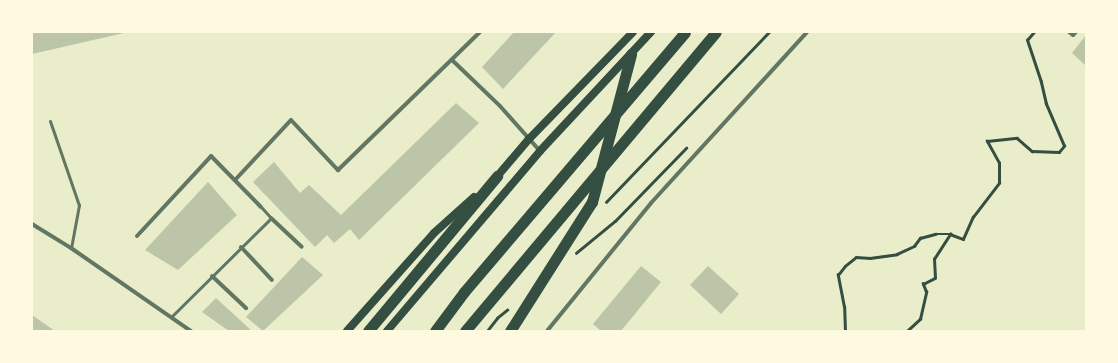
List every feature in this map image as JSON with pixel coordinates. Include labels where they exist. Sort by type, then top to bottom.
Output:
[{"type":"highway","points":[[435,331],[464,292],[685,32]]},
{"type":"highway","points":[[465,331],[716,32]]},
{"type":"highway","points":[[510,331],[592,202],[631,54]]},
{"type":"highway","points":[[368,331],[389,304],[498,176]]},
{"type":"main road","points":[[347,331],[434,233],[498,176],[529,139],[633,32]]},
{"type":"main road","points":[[387,331],[540,151],[651,32]]},
{"type":"street","points":[[234,180],[291,120],[338,170],[480,32]]},
{"type":"street","points":[[547,331],[651,203],[807,32]]},
{"type":"street","points":[[1069,32],[1073,35],[1076,32]]},
{"type":"street","points":[[452,60],[500,106],[540,151]]},
{"type":"street","points":[[137,236],[211,156],[261,207]]},
{"type":"street","points":[[271,218],[302,247]]},
{"type":"street","points":[[32,224],[71,248],[191,331]]},
{"type":"street","points":[[241,247],[272,280]]},
{"type":"street","points":[[212,276],[246,308]]},
{"type":"lane","points":[[50,121],[79,205],[71,248]]},
{"type":"lane","points":[[171,317],[271,218],[261,207]]},
{"type":"path","points":[[604,203],[768,32]]},
{"type":"path","points":[[845,331],[844,308],[838,275],[845,266],[856,257],[870,258],[898,254],[914,246],[920,238],[935,234],[950,234],[963,239],[973,218],[999,183],[999,163],[987,141],[1018,138],[1032,151],[1059,152],[1064,146],[1046,104],[1041,82],[1027,40],[1034,32]]},
{"type":"path","points":[[574,255],[615,221],[687,147]]},
{"type":"path","points":[[907,331],[920,319],[926,292],[924,284],[935,278],[934,259],[950,234]]},
{"type":"path","points":[[487,331],[497,318],[508,308]]},
{"type":"pier","points":[[687,32],[723,32],[476,331],[448,331]]},
{"type":"building","points":[[32,32],[123,32],[124,33],[32,54]]},
{"type":"building","points":[[514,32],[556,32],[503,89],[482,67]]},
{"type":"building","points":[[1086,35],[1086,66],[1072,53]]},
{"type":"building","points":[[456,103],[479,123],[359,240],[350,229],[334,243],[327,235],[315,247],[253,182],[274,162],[300,193],[309,185],[341,215]]},
{"type":"building","points":[[208,182],[237,215],[178,270],[145,250]]},
{"type":"building","points":[[302,257],[323,275],[263,331],[246,317]]},
{"type":"building","points":[[641,266],[661,282],[621,331],[601,331],[593,324]]},
{"type":"building","points":[[708,266],[739,294],[721,314],[690,285]]},
{"type":"building","points":[[216,298],[252,331],[229,331],[202,312]]},
{"type":"building","points":[[32,315],[55,331],[32,331]]}]
